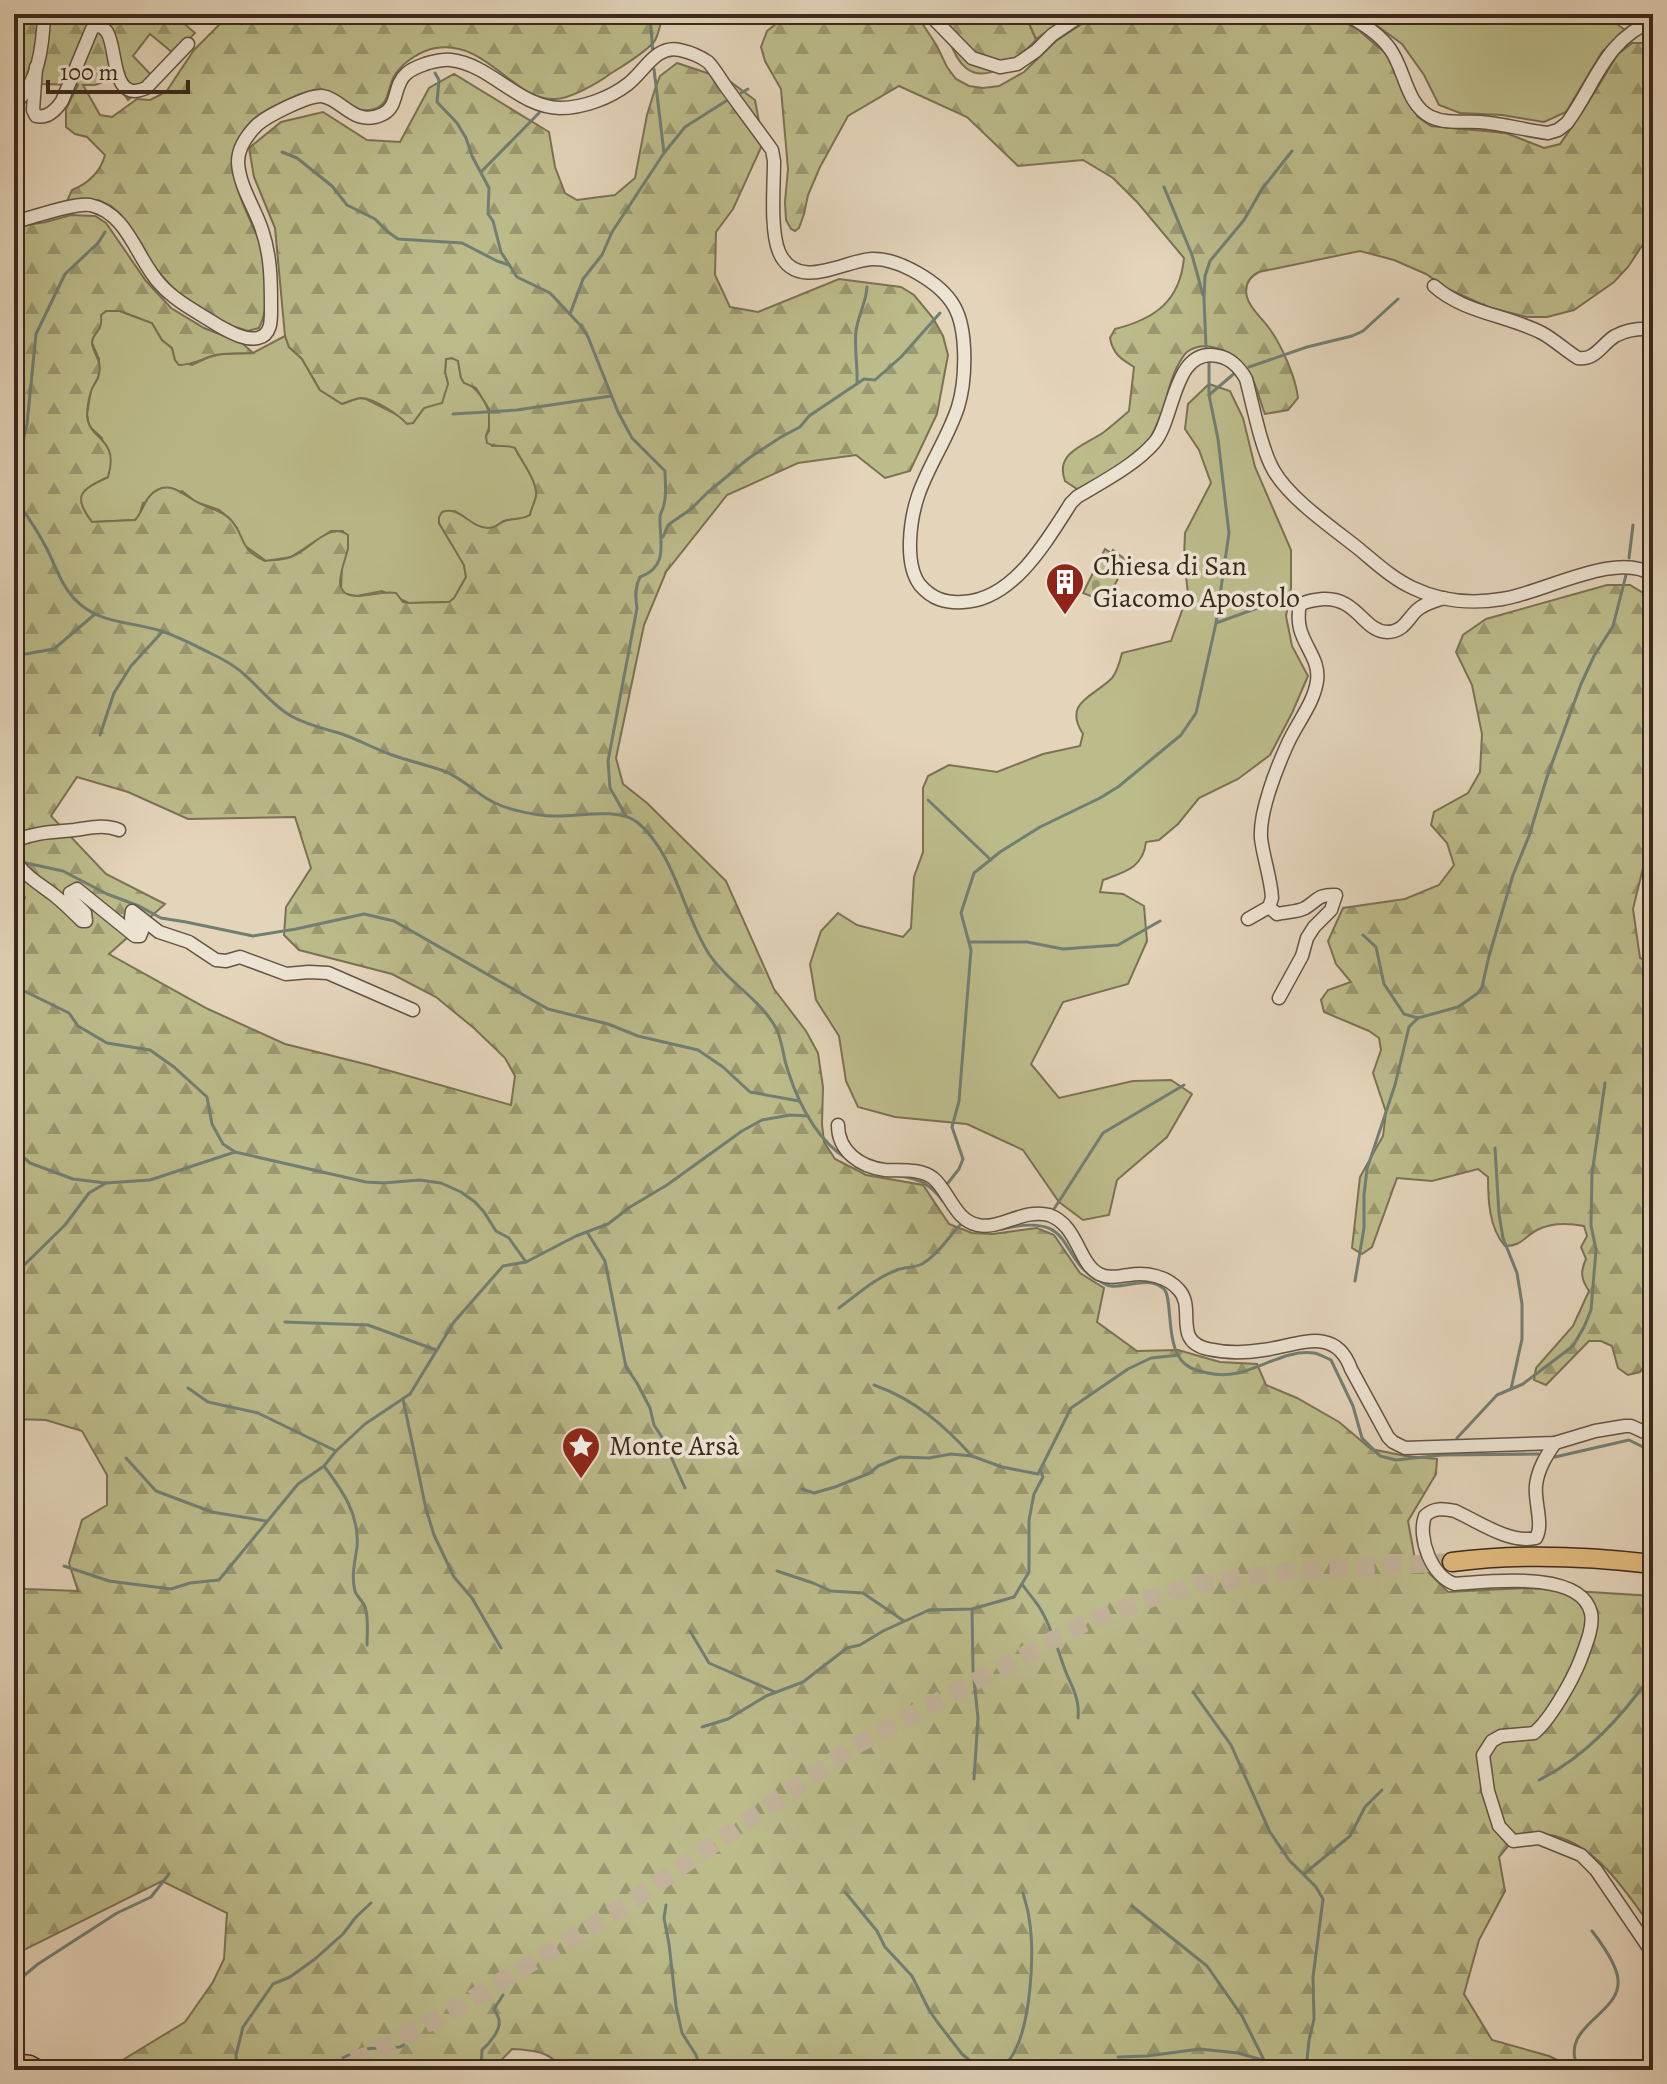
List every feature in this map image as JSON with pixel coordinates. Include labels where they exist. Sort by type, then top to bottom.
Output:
[{"type":"highway","points":[[1452,1562],[1528,1556],[1596,1557],[1653,1564]]},
{"type":"main road","points":[[14,2062],[30,2064],[41,2070]]},
{"type":"street","points":[[14,104],[25,95],[36,67],[42,46],[44,14]]},
{"type":"street","points":[[929,14],[972,58],[1000,67],[1017,64],[1083,14]]},
{"type":"street","points":[[1346,14],[1388,45],[1414,102],[1430,116],[1548,133],[1567,123],[1608,54],[1623,38],[1637,27],[1653,21]]},
{"type":"street","points":[[36,67],[33,110],[36,116],[41,117],[55,111],[62,101],[96,25],[108,34],[119,79],[128,89],[135,91],[143,90],[188,44]]},
{"type":"street","points":[[14,222],[77,204],[107,211],[118,221],[157,282],[168,292],[232,333],[256,339],[267,334],[271,319],[270,268],[262,230],[242,181],[238,162],[244,141],[262,121],[302,101],[321,96],[356,115],[368,117],[382,114],[392,107],[401,80],[407,73],[444,59],[468,63],[538,104],[555,108],[580,106],[600,100],[628,85],[659,53],[677,49],[707,62],[772,150],[776,242],[784,262],[800,270],[824,272],[868,259],[882,259],[914,270],[954,305],[964,344],[962,389],[957,409],[917,497],[910,536],[914,575],[935,599],[972,601],[1007,587],[1024,570],[1077,497],[1127,466],[1154,443],[1167,419],[1188,364],[1209,355],[1228,359],[1242,371],[1268,457],[1274,472],[1285,486],[1329,526],[1411,588],[1444,598],[1470,601],[1503,599],[1607,568],[1622,566],[1646,570],[1653,575]]},
{"type":"street","points":[[1434,286],[1443,295],[1471,308],[1542,333],[1578,358],[1592,357],[1617,335],[1653,329]]},
{"type":"street","points":[[1248,919],[1269,907],[1272,898],[1260,833],[1268,795],[1287,745],[1315,692],[1318,678],[1314,661],[1299,631],[1297,615],[1300,605],[1307,601],[1336,599],[1350,605],[1369,624],[1381,631],[1392,632],[1404,626],[1418,609],[1444,598]]},
{"type":"street","points":[[119,830],[94,826],[44,832],[18,840],[14,854],[29,877],[55,895],[82,921],[86,921],[85,913],[71,899],[70,893],[74,889],[135,936],[142,934],[131,918],[132,911],[159,932],[189,942],[216,960],[240,957],[286,974],[328,973],[413,1010]]},
{"type":"street","points":[[1269,907],[1277,914],[1303,910],[1322,896],[1336,895],[1331,910],[1307,938],[1302,956],[1279,998]]},
{"type":"street","points":[[838,1125],[840,1141],[853,1158],[882,1170],[929,1175],[972,1224],[984,1226],[1026,1215],[1054,1217],[1068,1229],[1091,1268],[1099,1274],[1113,1278],[1148,1275],[1177,1287],[1183,1294],[1188,1336],[1204,1349],[1229,1353],[1308,1341],[1334,1345],[1347,1359],[1388,1437],[1399,1446],[1555,1443],[1625,1426],[1653,1436]]},
{"type":"street","points":[[1555,1443],[1540,1467],[1536,1484],[1539,1533],[1536,1538],[1515,1538],[1445,1509],[1436,1509],[1425,1516],[1421,1533],[1427,1553],[1447,1581],[1455,1584],[1518,1579],[1547,1583],[1574,1591],[1587,1605],[1591,1618],[1587,1643],[1553,1710],[1534,1733],[1501,1736],[1492,1741],[1483,1755],[1488,1791],[1499,1826],[1513,1841],[1539,1838],[1581,1855],[1604,1882],[1653,1954]]},
{"type":"green space","points":[[14,14],[40,14],[31,69],[14,97]]},
{"type":"green space","points":[[47,14],[173,14],[195,33],[174,54],[150,34],[133,56],[154,78],[128,100],[114,78],[95,85],[83,85],[100,115],[112,117],[137,99],[150,100],[166,92],[194,50],[230,14],[286,14],[304,19],[308,14],[664,14],[656,39],[644,51],[591,86],[561,98],[540,97],[526,91],[471,53],[454,48],[436,48],[409,60],[400,69],[385,100],[377,108],[363,110],[327,92],[314,90],[258,116],[243,132],[233,160],[237,189],[261,245],[267,275],[262,320],[259,328],[248,331],[229,325],[184,298],[156,269],[121,215],[111,206],[98,200],[67,201],[72,190],[97,172],[105,155],[87,137],[75,134],[66,127],[66,109],[78,85],[38,84]]},
{"type":"green space","points":[[788,14],[916,14],[956,79],[969,86],[983,88],[999,86],[1024,72],[1056,41],[1097,14],[1327,14],[1356,28],[1391,58],[1402,91],[1418,117],[1431,126],[1506,133],[1544,148],[1560,144],[1618,54],[1632,43],[1653,43],[1653,229],[1614,282],[1574,310],[1547,317],[1527,317],[1488,307],[1394,260],[1360,251],[1259,272],[1248,282],[1247,297],[1274,335],[1291,371],[1298,398],[1288,410],[1265,414],[1252,378],[1238,360],[1213,347],[1195,348],[1186,353],[1177,367],[1152,436],[1117,466],[1077,489],[1065,481],[1063,471],[1068,456],[1129,411],[1134,367],[1118,356],[1110,338],[1115,329],[1142,320],[1163,306],[1177,286],[1184,258],[1113,178],[1083,160],[1018,166],[967,117],[899,86],[848,116],[820,167],[799,228],[795,231],[791,229],[786,220],[788,169],[781,89],[765,61],[761,47],[767,31]]},
{"type":"green space","points":[[932,14],[1022,14],[1036,40],[1004,67],[975,73],[960,61]]},
{"type":"green space","points":[[1022,14],[1072,14],[1036,39]]},
{"type":"green space","points":[[1361,14],[1603,14],[1625,30],[1602,52],[1566,112],[1544,122],[1502,115],[1460,113],[1439,105],[1424,75],[1402,44]]},
{"type":"green space","points":[[677,63],[728,80],[755,100],[763,143],[733,209],[716,232],[715,275],[730,307],[758,312],[839,279],[901,287],[914,295],[933,318],[943,336],[948,355],[937,414],[910,471],[885,478],[856,455],[798,463],[727,495],[666,572],[644,625],[616,758],[623,784],[647,803],[726,881],[774,989],[806,1031],[818,1053],[823,1087],[824,1142],[835,1159],[866,1175],[923,1185],[949,1224],[972,1233],[993,1234],[1037,1228],[1054,1235],[1080,1273],[1104,1288],[1097,1322],[1137,1351],[1178,1350],[1220,1362],[1257,1364],[1266,1385],[1297,1398],[1339,1422],[1371,1449],[1437,1459],[1436,1474],[1408,1521],[1415,1559],[1448,1592],[1526,1588],[1653,1596],[1653,1929],[1611,1874],[1586,1851],[1555,1836],[1518,1834],[1499,1857],[1505,1891],[1479,1940],[1464,1994],[1492,2040],[1549,2056],[1578,2070],[562,2070],[547,2055],[512,2049],[492,2070],[267,2070],[258,2062],[234,2062],[205,2070],[112,2070],[121,2061],[185,2022],[213,1982],[224,1959],[227,1913],[162,1881],[14,1955],[14,1584],[26,1589],[78,1591],[69,1563],[82,1520],[107,1505],[107,1475],[82,1431],[46,1420],[14,1419],[14,934],[25,897],[14,890],[14,227],[71,215],[95,216],[106,223],[146,281],[171,308],[204,328],[242,343],[253,353],[217,355],[179,365],[172,348],[162,340],[152,323],[120,311],[106,311],[101,315],[101,326],[92,341],[99,374],[91,391],[87,416],[89,424],[107,447],[111,464],[108,477],[85,490],[82,495],[82,506],[92,522],[135,520],[153,493],[163,488],[173,489],[226,516],[235,525],[250,552],[265,561],[291,557],[327,534],[341,532],[348,535],[340,578],[340,585],[347,594],[396,593],[403,602],[449,602],[466,577],[464,565],[439,523],[442,512],[460,514],[476,525],[488,528],[527,517],[536,496],[532,478],[515,448],[487,443],[489,409],[476,388],[464,383],[458,361],[452,358],[446,359],[448,384],[442,403],[424,408],[413,423],[407,424],[373,401],[359,398],[342,404],[320,390],[302,359],[289,347],[285,336],[275,228],[254,177],[249,148],[281,122],[323,112],[367,140],[400,142],[429,88],[454,74],[549,132],[555,167],[565,193],[577,200],[615,195],[635,178],[647,115],[660,76]],"holes":[[[77,777],[128,792],[188,819],[295,817],[311,868],[286,907],[284,935],[299,950],[392,974],[436,997],[505,1058],[515,1076],[511,1105],[285,1044],[208,1009],[109,954],[165,904],[106,874],[51,816]]]},
{"type":"green space","points":[[106,311],[120,311],[152,323],[162,340],[172,348],[175,360],[192,365],[221,354],[253,353],[285,336],[289,347],[302,359],[320,390],[342,404],[359,398],[366,399],[413,423],[448,384],[446,359],[458,360],[461,378],[475,389],[485,403],[490,419],[486,436],[492,446],[510,445],[515,448],[532,478],[536,496],[530,515],[487,528],[472,523],[455,511],[439,523],[464,565],[466,577],[454,599],[449,602],[409,603],[382,591],[357,596],[341,590],[342,565],[348,547],[343,531],[331,531],[291,557],[266,561],[244,545],[229,518],[219,510],[196,502],[182,491],[143,503],[135,520],[92,522],[82,506],[82,495],[90,486],[108,477],[102,438],[89,426],[87,414],[91,390],[98,378],[99,359],[92,343],[93,337],[100,327],[101,315]]},
{"type":"green space","points":[[1209,384],[1230,391],[1243,418],[1255,467],[1291,550],[1291,588],[1286,616],[1292,646],[1308,676],[1270,755],[1238,779],[1199,798],[1178,824],[1159,840],[1146,842],[1141,858],[1132,868],[1103,880],[1100,892],[1123,894],[1144,906],[1147,941],[1128,984],[1063,1002],[1031,1064],[1059,1098],[1133,1081],[1171,1080],[1192,1094],[1167,1137],[1117,1180],[1109,1215],[1083,1220],[1059,1202],[1023,1150],[967,1124],[895,1117],[858,1107],[846,1081],[839,1036],[816,1000],[810,964],[821,931],[838,913],[857,925],[903,937],[911,928],[914,877],[923,852],[923,788],[928,776],[949,765],[997,772],[1043,754],[1080,746],[1083,734],[1076,714],[1078,707],[1112,678],[1122,653],[1171,641],[1188,594],[1185,533],[1211,483],[1199,450],[1185,429],[1188,404]]},
{"type":"green space","points":[[1105,549],[1111,553],[1113,550],[1127,561],[1106,602],[1083,593]]},
{"type":"green space","points":[[1607,585],[1630,585],[1653,599],[1653,827],[1633,909],[1640,958],[1653,962],[1653,1362],[1647,1362],[1640,1372],[1628,1375],[1618,1368],[1612,1346],[1601,1341],[1589,1341],[1546,1385],[1534,1380],[1536,1368],[1573,1326],[1589,1291],[1582,1275],[1586,1259],[1581,1247],[1587,1236],[1584,1226],[1550,1225],[1516,1244],[1505,1246],[1493,1222],[1488,1177],[1478,1169],[1432,1181],[1397,1178],[1372,1247],[1362,1254],[1352,1248],[1360,1177],[1383,1136],[1386,1112],[1373,1073],[1381,1050],[1379,1038],[1324,1012],[1321,1000],[1328,990],[1351,982],[1336,964],[1328,941],[1343,908],[1405,899],[1439,885],[1454,865],[1447,843],[1431,825],[1434,812],[1468,793],[1480,772],[1482,734],[1472,685],[1456,652],[1463,635],[1486,619]]},
{"type":"waterway","points":[[650,14],[653,54]]},
{"type":"waterway","points":[[654,69],[664,153]]},
{"type":"waterway","points":[[435,73],[439,80],[437,102],[457,123],[489,188],[488,214],[493,221],[501,252],[517,277],[550,293],[581,326],[632,438],[665,471],[664,507],[660,516],[661,552],[656,566],[640,577],[637,584],[637,608],[608,761],[610,788],[626,816]]},
{"type":"waterway","points":[[741,93],[748,89]]},
{"type":"waterway","points":[[570,314],[583,279],[602,255],[612,232],[664,153],[685,127],[726,101]]},
{"type":"waterway","points":[[481,172],[539,113]]},
{"type":"waterway","points":[[1206,347],[1205,276],[1210,261],[1244,220],[1262,189],[1292,151]]},
{"type":"waterway","points":[[282,152],[297,158],[332,186],[347,205],[375,219],[398,239],[462,243],[509,265]]},
{"type":"waterway","points":[[1164,187],[1192,255],[1203,295]]},
{"type":"waterway","points":[[14,481],[27,424],[36,334],[65,274],[98,243],[105,232]]},
{"type":"waterway","points":[[857,384],[856,331],[867,287]]},
{"type":"waterway","points":[[1249,367],[1363,331],[1398,299]]},
{"type":"waterway","points":[[663,537],[668,525],[749,458],[800,427],[809,416],[864,379],[875,380],[901,357],[940,313]]},
{"type":"waterway","points":[[948,1183],[963,1159],[952,1127],[959,1101],[971,950],[961,913],[974,873],[1040,827],[1118,787],[1181,735],[1196,713],[1216,623],[1229,533],[1218,439],[1209,395],[1209,363]]},
{"type":"waterway","points":[[1209,395],[1236,372]]},
{"type":"waterway","points":[[453,414],[517,410],[611,396]]},
{"type":"waterway","points":[[14,499],[40,536],[65,586],[81,605],[99,616],[167,633],[220,658],[242,672],[291,716],[392,755],[444,771],[488,800],[508,808],[547,816],[619,815],[637,822],[661,850],[709,954],[771,1019],[803,1109],[826,1142],[847,1159]]},
{"type":"waterway","points":[[1629,558],[1633,525]]},
{"type":"waterway","points":[[1355,1281],[1364,1228],[1367,1169],[1395,1085],[1409,1027],[1418,1018],[1458,1007],[1482,987],[1513,875],[1547,777],[1581,684],[1613,626],[1626,575]]},
{"type":"waterway","points":[[1216,623],[1285,597]]},
{"type":"waterway","points":[[14,656],[54,649],[95,614]]},
{"type":"waterway","points":[[100,735],[114,693],[131,666],[163,631]]},
{"type":"waterway","points":[[928,800],[991,860]]},
{"type":"waterway","points":[[21,862],[63,871],[161,918],[253,936],[364,914],[394,921],[548,1009],[698,1050],[723,1067],[750,1092],[799,1101]]},
{"type":"waterway","points":[[970,942],[1027,942],[1063,949],[1118,945],[1160,921]]},
{"type":"waterway","points":[[1363,935],[1376,947],[1384,984],[1404,1014],[1418,1018]]},
{"type":"waterway","points":[[14,986],[69,1013],[78,1026],[107,1043],[150,1050],[174,1067],[207,1097],[212,1124],[223,1144],[235,1152],[366,1182],[419,1180],[441,1183],[475,1202],[496,1231],[509,1238],[526,1262]]},
{"type":"waterway","points":[[1457,1438],[1497,1395],[1523,1384],[1573,1346],[1584,1327],[1591,1310],[1596,1250],[1591,1225],[1592,1174],[1605,1083]]},
{"type":"waterway","points":[[1054,1209],[1103,1133],[1184,1085]]},
{"type":"waterway","points":[[64,1566],[109,1581],[171,1589],[219,1580],[298,1484],[324,1466],[365,1424],[410,1394],[454,1322],[503,1266],[526,1262],[576,1236],[608,1224],[762,1120],[790,1115],[808,1116]]},
{"type":"waterway","points":[[1495,1148],[1503,1238],[1517,1273],[1522,1304],[1522,1339],[1511,1389]]},
{"type":"waterway","points":[[14,1149],[30,1163],[73,1179],[106,1183],[150,1180],[235,1152]]},
{"type":"waterway","points":[[900,1176],[924,1184],[943,1201]]},
{"type":"waterway","points":[[14,1275],[65,1225],[89,1193],[106,1183]]},
{"type":"waterway","points":[[839,1308],[881,1277],[928,1260],[962,1223]]},
{"type":"waterway","points":[[1002,1229],[1043,1226],[1063,1240],[1086,1272],[1106,1284],[1152,1283],[1164,1289],[1175,1347],[1185,1364],[1196,1370],[1222,1375],[1236,1373],[1301,1353],[1316,1354],[1331,1360],[1353,1406],[1362,1438],[1380,1456],[1396,1460],[1442,1455],[1538,1454]]},
{"type":"waterway","points":[[587,1232],[605,1261],[626,1367],[650,1408],[654,1425],[685,1488]]},
{"type":"waterway","points":[[285,1322],[368,1325],[436,1350]]},
{"type":"waterway","points":[[702,1727],[728,1719],[766,1696],[803,1682],[847,1648],[860,1645],[929,1610],[972,1609],[1014,1597],[1029,1572],[1029,1520],[1034,1494],[1043,1477],[1040,1470],[1071,1408],[1128,1369],[1151,1358],[1179,1355]]},
{"type":"waterway","points":[[874,1385],[928,1414],[972,1456]]},
{"type":"waterway","points":[[188,1388],[208,1402],[258,1413],[336,1451]]},
{"type":"waterway","points":[[403,1399],[434,1535],[454,1577],[472,1598],[501,1648]]},
{"type":"waterway","points":[[1555,1457],[1629,1440],[1653,1452]]},
{"type":"waterway","points":[[802,1489],[814,1493],[835,1487],[900,1457],[929,1458],[951,1454],[972,1456],[1002,1467],[1038,1474],[1040,1470]]},
{"type":"waterway","points":[[126,1458],[156,1491],[212,1512],[266,1521]]},
{"type":"waterway","points":[[324,1466],[343,1494],[356,1524],[354,1586],[366,1612],[367,1645]]},
{"type":"waterway","points":[[777,1571],[831,1591],[863,1593],[904,1621]]},
{"type":"waterway","points":[[1022,1584],[1052,1632],[1075,1693],[1078,1718]]},
{"type":"waterway","points":[[972,1609],[978,1718],[974,1779]]},
{"type":"waterway","points":[[690,1631],[709,1663],[775,1692]]},
{"type":"waterway","points":[[1539,1780],[1573,1759],[1602,1734],[1653,1673]]},
{"type":"waterway","points":[[1193,1692],[1231,1745],[1270,1832],[1289,1860],[1316,1887],[1323,1899],[1313,1977],[1314,2019],[1306,2070]]},
{"type":"waterway","points":[[14,1717],[21,1701]]},
{"type":"waterway","points":[[1304,1874],[1350,1836],[1365,1807],[1382,1790]]},
{"type":"waterway","points":[[14,1984],[38,1964],[117,1913],[151,1897],[169,1874]]},
{"type":"waterway","points":[[845,1892],[877,1931],[885,1947],[912,1976],[938,2023],[962,2054],[981,2070]]},
{"type":"waterway","points":[[999,2070],[1011,2058],[1018,2043],[1030,1989],[1031,1933],[1023,1893]]},
{"type":"waterway","points":[[237,2066],[236,2055],[243,2027],[273,1984],[290,1977],[315,1959],[371,1903]]},
{"type":"waterway","points":[[666,1905],[664,1918],[676,2006],[682,2033],[696,2055],[701,2070]]},
{"type":"waterway","points":[[1132,1906],[1207,1966],[1242,2016],[1264,2060]]},
{"type":"waterway","points":[[1579,2070],[1574,2054],[1576,2041],[1612,2000],[1618,1988],[1613,1963],[1592,1931]]},
{"type":"waterway","points":[[481,2070],[482,2050],[498,2029],[499,2020],[494,2009],[503,1995]]},
{"type":"waterway","points":[[321,2070],[362,2049],[400,2047],[417,2037]]},
{"type":"waterway","points":[[1118,2057],[1200,2049],[1238,2053],[1297,2070]]},
{"type":"tunnel","points":[[327,2070],[371,2054],[467,2002],[626,1905],[856,1745],[1081,1625],[1135,1603],[1204,1583],[1295,1571],[1452,1562]]},
{"type":"place","name":"Chiesa di San Giacomo Apostolo","points":[[1065,616]]},
{"type":"place","name":"Monte Arsà","points":[[581,1480]]}]
